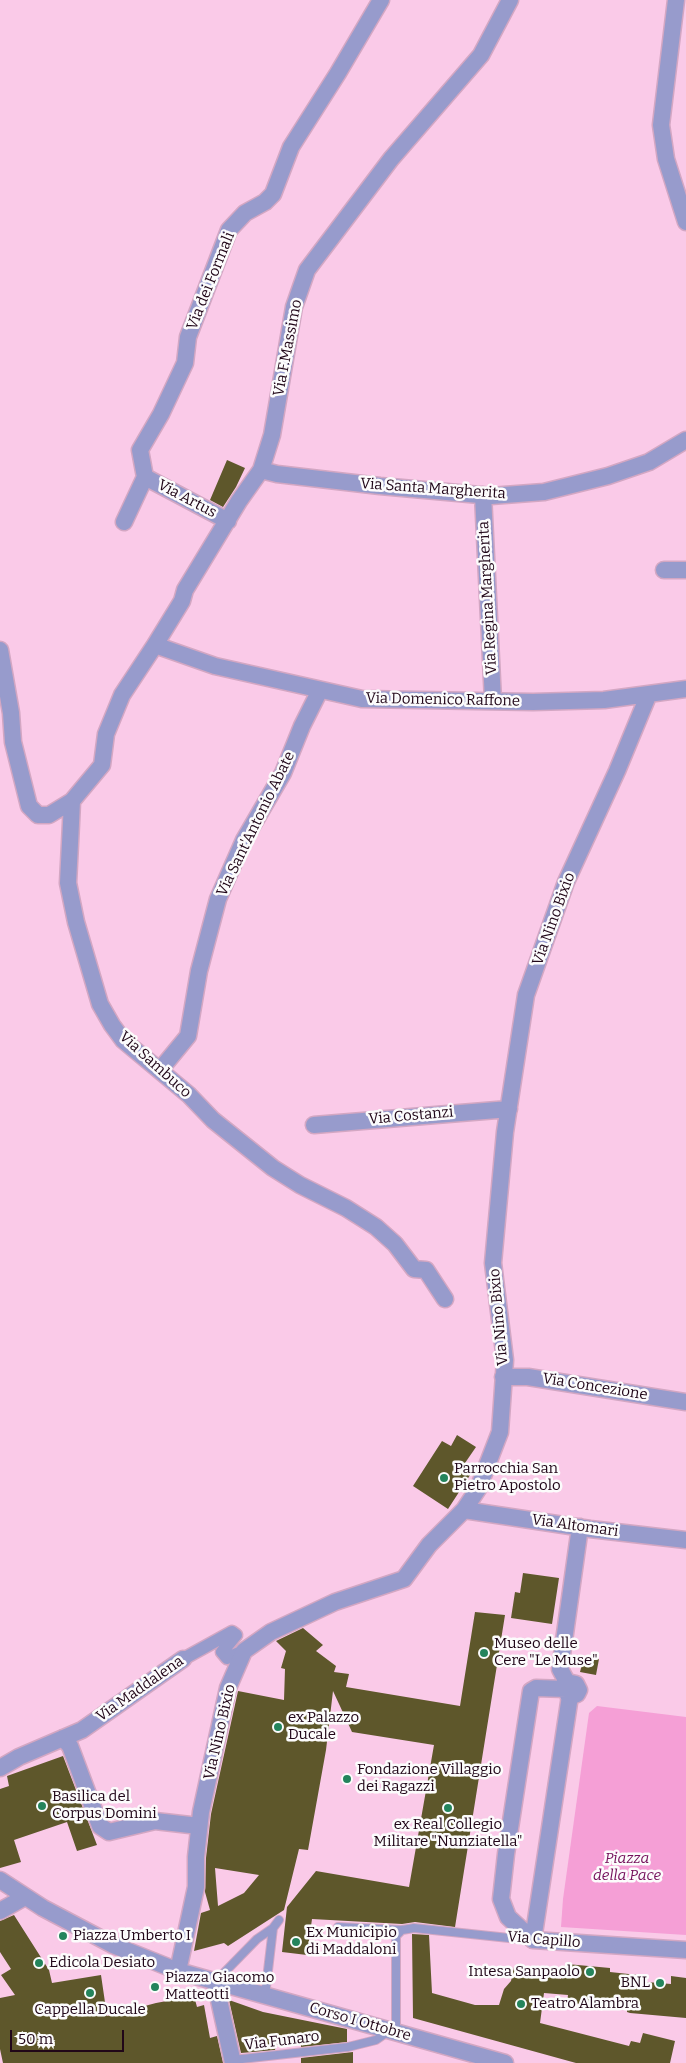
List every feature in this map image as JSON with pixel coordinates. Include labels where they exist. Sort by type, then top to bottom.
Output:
[{"type":"street","name":"Via dei Formali","points":[[145,478],[140,450],[161,414],[185,363],[188,337],[229,230],[245,214],[265,202],[273,194],[291,148],[381,0]]},
{"type":"street","name":"Via F.Massimo","points":[[155,645],[182,601],[185,590],[239,501],[261,470],[272,435],[294,307],[307,270],[391,159],[481,55],[510,0]]},
{"type":"street","points":[[676,0],[661,124],[666,159],[686,222]]},
{"type":"street","name":"Via Santa Margherita","points":[[261,470],[277,474],[370,485],[484,495],[544,492],[608,476],[648,462],[686,440]]},
{"type":"street","name":"Via Artus","points":[[145,478],[228,521]]},
{"type":"street","points":[[124,522],[145,478]]},
{"type":"street","name":"Via Regina Margherita","points":[[484,495],[493,701]]},
{"type":"street","points":[[664,570],[686,570]]},
{"type":"street","points":[[0,650],[11,713],[13,742],[29,806],[38,815],[49,815],[72,801],[102,765],[106,734],[113,715],[122,695],[155,645]]},
{"type":"street","name":"Via Domenico Raffone","points":[[155,645],[215,666],[362,700],[604,700],[648,696],[686,689]]},
{"type":"street","name":"Via Sant'Antonio Abate","points":[[160,1070],[188,1036],[199,970],[221,891],[244,840],[283,773],[302,726],[320,690]]},
{"type":"street","name":"Via Nino Bixio","points":[[178,1970],[196,1887],[199,1826],[228,1688],[244,1651],[271,1632],[335,1602],[404,1579],[429,1545],[464,1510],[478,1489],[500,1432],[504,1350],[493,1263],[509,1110],[526,995],[566,882],[617,771],[648,696]]},
{"type":"street","name":"Via Sambuco","points":[[72,801],[68,883],[76,922],[100,1004],[123,1040],[189,1095],[213,1120],[272,1168],[300,1185],[346,1208],[376,1227],[395,1244],[414,1269],[426,1270],[445,1300]]},
{"type":"street","name":"Via Costanzi","points":[[314,1125],[461,1112],[509,1110]]},
{"type":"street","name":"Via Concezione","points":[[503,1377],[528,1376],[686,1402]]},
{"type":"street","name":"Via Altomari","points":[[464,1510],[580,1528],[686,1540]]},
{"type":"street","points":[[533,1940],[568,1689],[560,1669],[580,1528]]},
{"type":"street","name":"Via Maddalena","points":[[0,1768],[19,1757],[82,1730],[183,1659],[232,1632],[236,1635],[222,1652],[227,1658],[244,1651]]},
{"type":"street","points":[[533,1940],[508,1917],[501,1899],[506,1854],[531,1691],[536,1688],[568,1689]]},
{"type":"street","points":[[63,1738],[70,1746],[100,1826],[109,1832],[155,1821],[199,1826]]},
{"type":"street","points":[[0,1880],[25,1898],[113,1945],[215,1982],[233,2062]]},
{"type":"street","points":[[0,1911],[25,1898]]},
{"type":"street","name":"Via Capillo","points":[[533,1940],[686,1950]]},
{"type":"street","name":"Corso I Ottobre","points":[[215,1982],[505,2063]]},
{"type":"lane","points":[[215,1982],[257,1939],[273,1928],[279,1920]]},
{"type":"lane","name":"Via Capillo","points":[[338,1927],[402,1930],[414,1928],[533,1940]]},
{"type":"lane","points":[[265,1996],[273,1928]]},
{"type":"lane","points":[[393,2032],[396,1936],[402,1930]]},
{"type":"lane","name":"Via Funaro","points":[[233,2062],[348,2047],[376,2040],[393,2032]]},
{"type":"green space","name":"Piazza della Pace","points":[[597,1706],[686,1717],[686,1935],[561,1927],[563,1899],[589,1713]]},
{"type":"building","points":[[227,460],[245,468],[223,507],[210,500]]},
{"type":"building","name":"Parrocchia San Pietro Apostolo","points":[[457,1435],[476,1447],[465,1463],[474,1469],[448,1509],[413,1486],[442,1441],[451,1446]]},
{"type":"building","points":[[523,1573],[559,1578],[552,1624],[511,1618],[515,1592],[520,1593]]},
{"type":"building","name":"Fondazione Villaggio dei Ragazzi","points":[[475,1612],[505,1615],[455,1927],[415,1922],[402,1924],[312,1919],[307,1955],[282,1952],[287,1907],[316,1871],[409,1887],[434,1745],[352,1732],[333,1691],[326,1750],[308,1850],[299,1849],[284,1910],[228,1946],[224,1943],[194,1951],[201,1913],[210,1910],[205,1892],[206,1858],[211,1814],[238,1691],[284,1700],[285,1669],[281,1668],[286,1651],[276,1641],[303,1628],[323,1645],[316,1651],[336,1666],[334,1672],[349,1674],[346,1687],[460,1706]],"holes":[[[215,1868],[259,1875],[244,1893],[218,1906]]]},
{"type":"building","points":[[584,1656],[599,1659],[596,1675],[580,1672]]},
{"type":"building","name":"Basilica del Corpus Domini","points":[[63,1756],[97,1845],[77,1851],[67,1822],[14,1840],[21,1862],[0,1868],[0,1789],[9,1786],[7,1776]]},
{"type":"building","points":[[14,1915],[49,1970],[52,1983],[101,1975],[107,2016],[156,2003],[194,1996],[197,2007],[204,2005],[210,2038],[217,2036],[223,2063],[3,2063],[0,2049],[0,1998],[15,1995],[1,1975],[11,1969],[0,1952],[0,1921]]},
{"type":"building","points":[[412,1934],[429,1935],[432,1993],[475,2005],[499,2005],[504,1989],[511,1981],[514,1967],[561,1979],[562,1972],[566,1973],[567,1964],[610,1968],[610,1972],[647,1976],[647,1982],[671,1984],[671,1976],[686,1978],[686,2018],[630,2013],[627,2012],[627,2008],[567,2003],[568,1995],[544,1993],[540,2023],[629,2046],[631,2041],[640,2043],[643,2033],[675,2041],[670,2063],[576,2063],[413,2018]]},
{"type":"building","points":[[229,2000],[263,2012],[347,2029],[347,2042],[301,2047],[301,2042],[276,2045],[275,2050],[241,2053]]},
{"type":"building","points":[[353,2052],[353,2063],[301,2063],[301,2058]]},
{"type":"place","name":"Parrocchia San Pietro Apostolo","points":[[444,1478]]},
{"type":"place","name":"Museo delle Cere \"Le Muse\"","points":[[484,1653]]},
{"type":"place","name":"ex Palazzo Ducale","points":[[278,1727]]},
{"type":"place","name":"Fondazione Villaggio dei Ragazzi","points":[[347,1779]]},
{"type":"place","name":"Basilica del Corpus Domini","points":[[42,1806]]},
{"type":"place","name":"ex Real Collegio Militare \"Nunziatella\"","points":[[448,1808]]},
{"type":"place","name":"Piazza Umberto I","points":[[63,1936]]},
{"type":"place","name":"Ex Municipio di Maddaloni","points":[[296,1942]]},
{"type":"place","name":"Edicola Desiato","points":[[39,1963]]},
{"type":"place","name":"Intesa Sanpaolo","points":[[590,1972]]},
{"type":"place","name":"BNL","points":[[660,1983]]},
{"type":"place","name":"Piazza Giacomo Matteotti","points":[[155,1987]]},
{"type":"place","name":"Cappella Ducale","points":[[90,1993]]},
{"type":"place","name":"Teatro Alambra","points":[[521,2004]]}]
